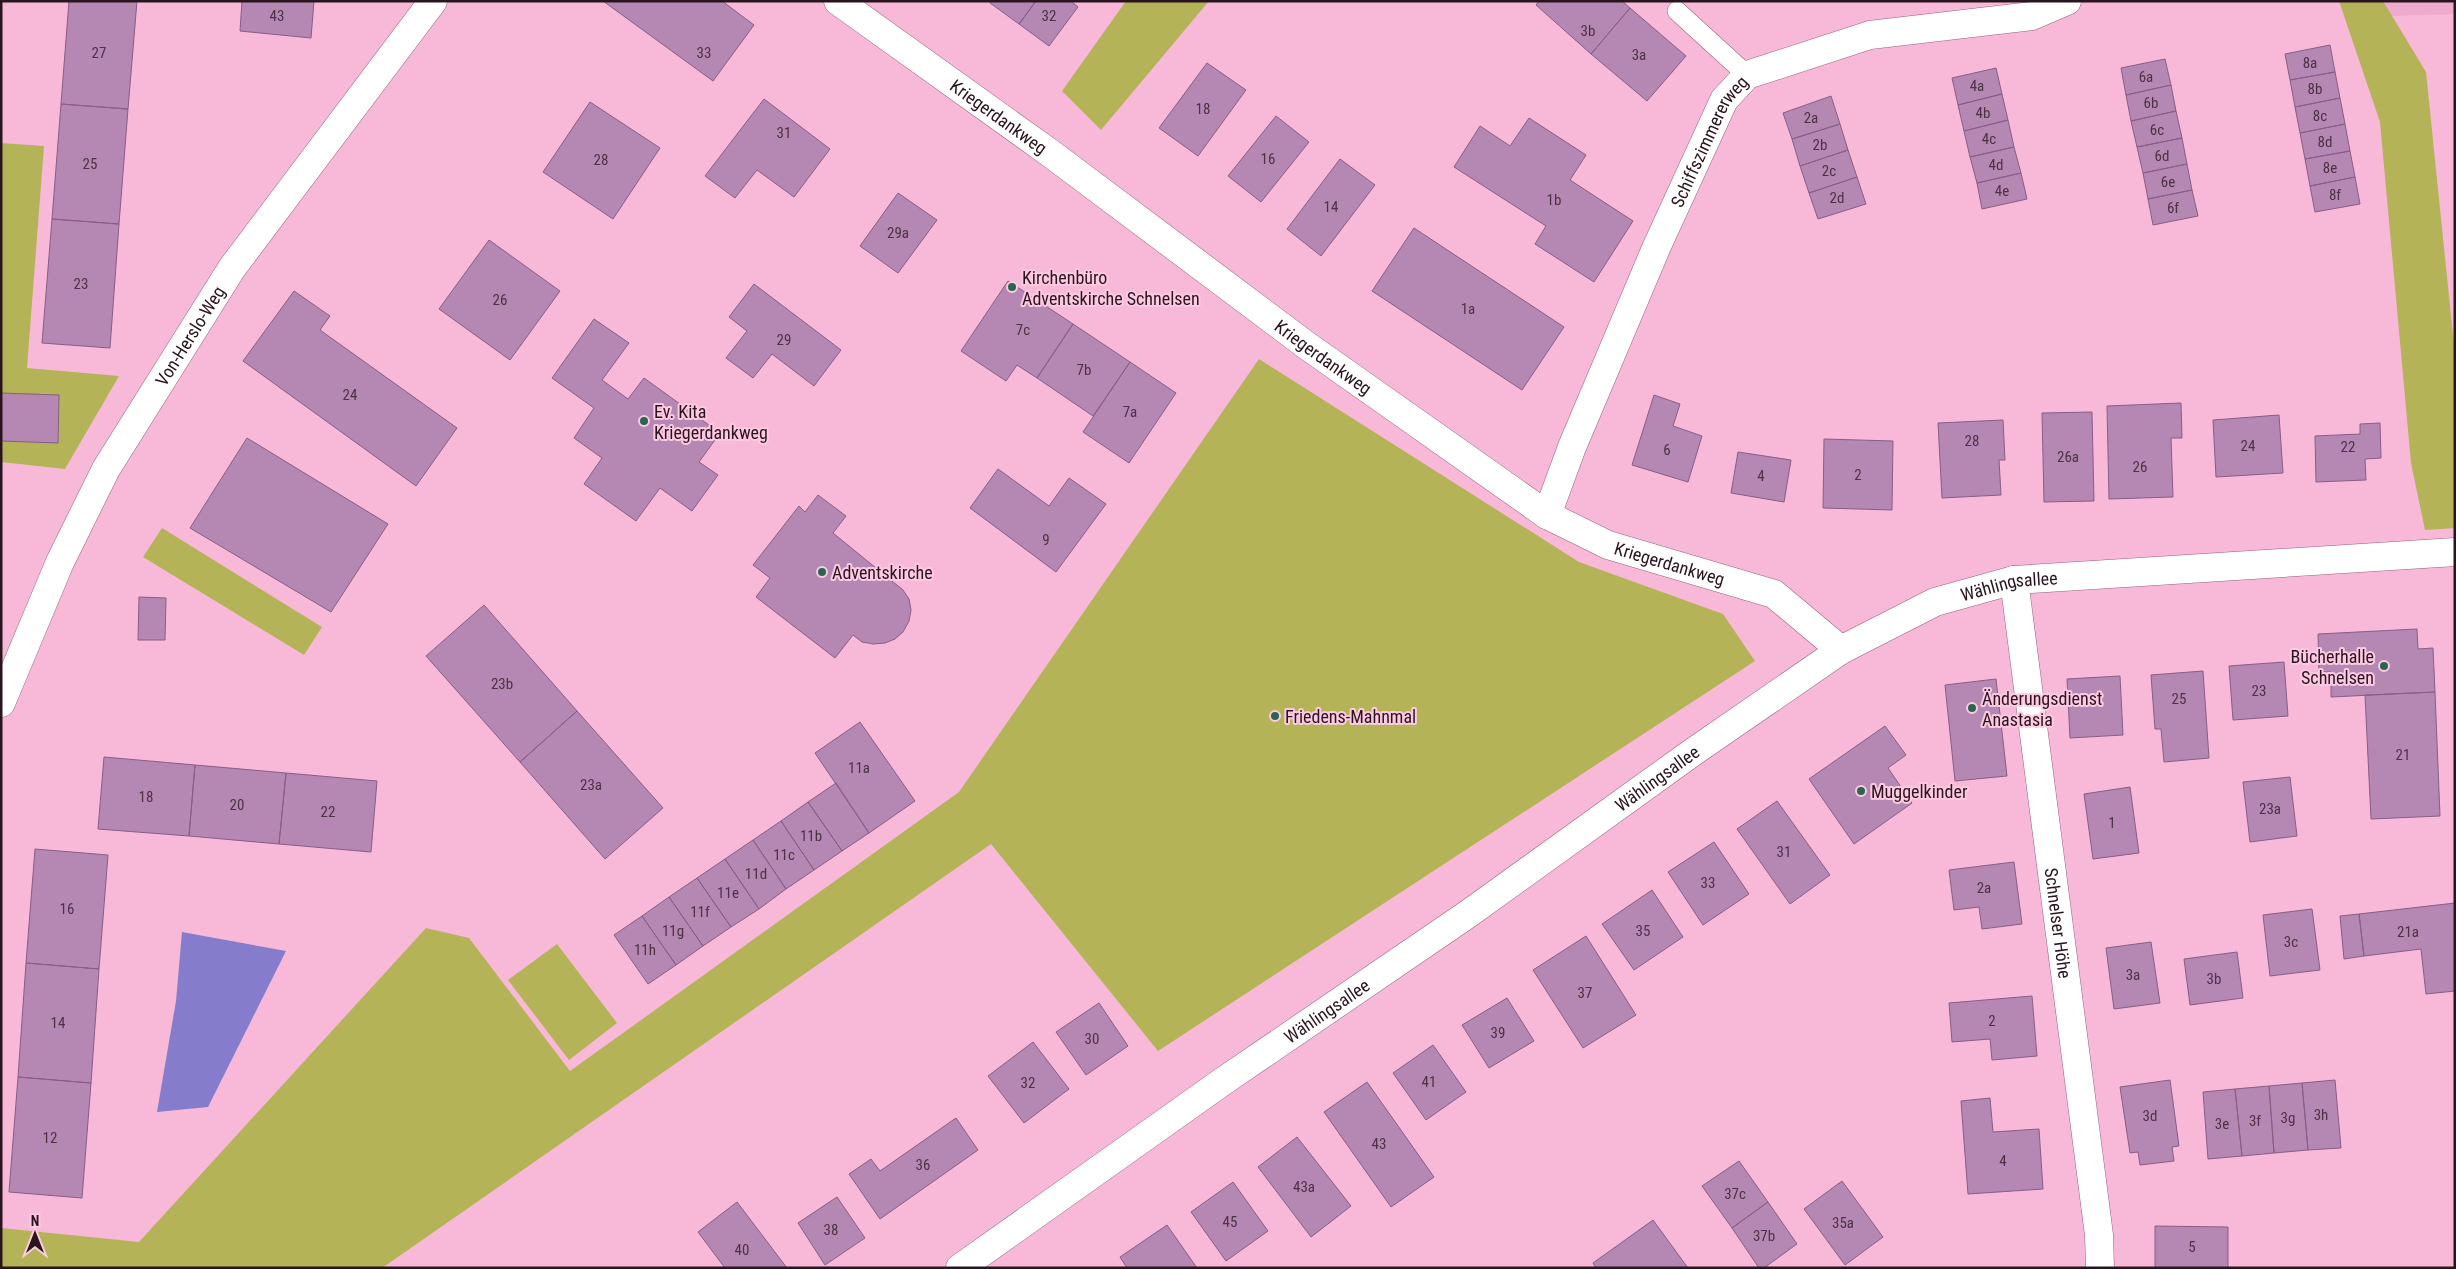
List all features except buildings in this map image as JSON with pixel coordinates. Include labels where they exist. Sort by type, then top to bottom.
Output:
[{"type":"street","name":"Von-Herslo-Weg","points":[[1,703],[60,562],[117,452],[232,268],[434,1]]},
{"type":"street","name":"Kriegerdankweg","points":[[838,1],[1050,153],[1306,345],[1547,516],[1608,545],[1774,594],[1841,650]]},
{"type":"street","name":"Schiffszimmererweg","points":[[1547,516],[1572,447],[1657,246],[1724,100],[1747,75],[1870,35],[2032,16],[2067,1]]},
{"type":"street","name":"Wählingsallee","points":[[960,1268],[1222,1082],[1468,914],[1693,752],[1841,650],[1935,602],[2014,580],[2455,552]]},
{"type":"street","name":"Schnelser Höhe","points":[[2014,580],[2099,1235],[2100,1268]]},
{"type":"lane","points":[[1677,11],[1747,75]]},
{"type":"shaded area","points":[[1126,1],[1209,1],[1101,130],[1062,91]]},
{"type":"shaded area","points":[[2339,1],[2383,1],[2426,72],[2455,355],[2455,528],[2425,530],[2411,463],[2380,122]]},
{"type":"shaded area","points":[[2383,1],[2455,1],[2455,14],[2392,16]]},
{"type":"shaded area","points":[[1,143],[44,146],[27,368],[119,376],[65,469],[1,462]]},
{"type":"shaded area","points":[[1259,359],[1579,562],[1723,614],[1755,661],[1158,1051],[991,844],[382,1268],[1,1268],[1,1228],[139,1242],[426,928],[469,938],[570,1071],[959,792]]},
{"type":"shaded area","points":[[162,528],[322,627],[304,655],[143,557]]},
{"type":"shaded area","points":[[182,932],[286,951],[208,1107],[157,1112],[176,1001]]},
{"type":"shaded area","points":[[557,944],[617,1023],[569,1060],[508,980]]},
{"type":"place","name":"Kirchenbüro Adventskirche Schnelsen","points":[[1012,287]]},
{"type":"place","name":"Ev. Kita Kriegerdankweg","points":[[644,421]]},
{"type":"place","name":"Adventskirche","points":[[822,572]]},
{"type":"place","name":"Bücherhalle Schnelsen","points":[[2384,666]]},
{"type":"place","name":"Änderungsdienst Anastasia","points":[[1972,708]]},
{"type":"place","name":"Friedens-Mahnmal","points":[[1275,716]]},
{"type":"place","name":"Muggelkinder","points":[[1861,791]]}]
